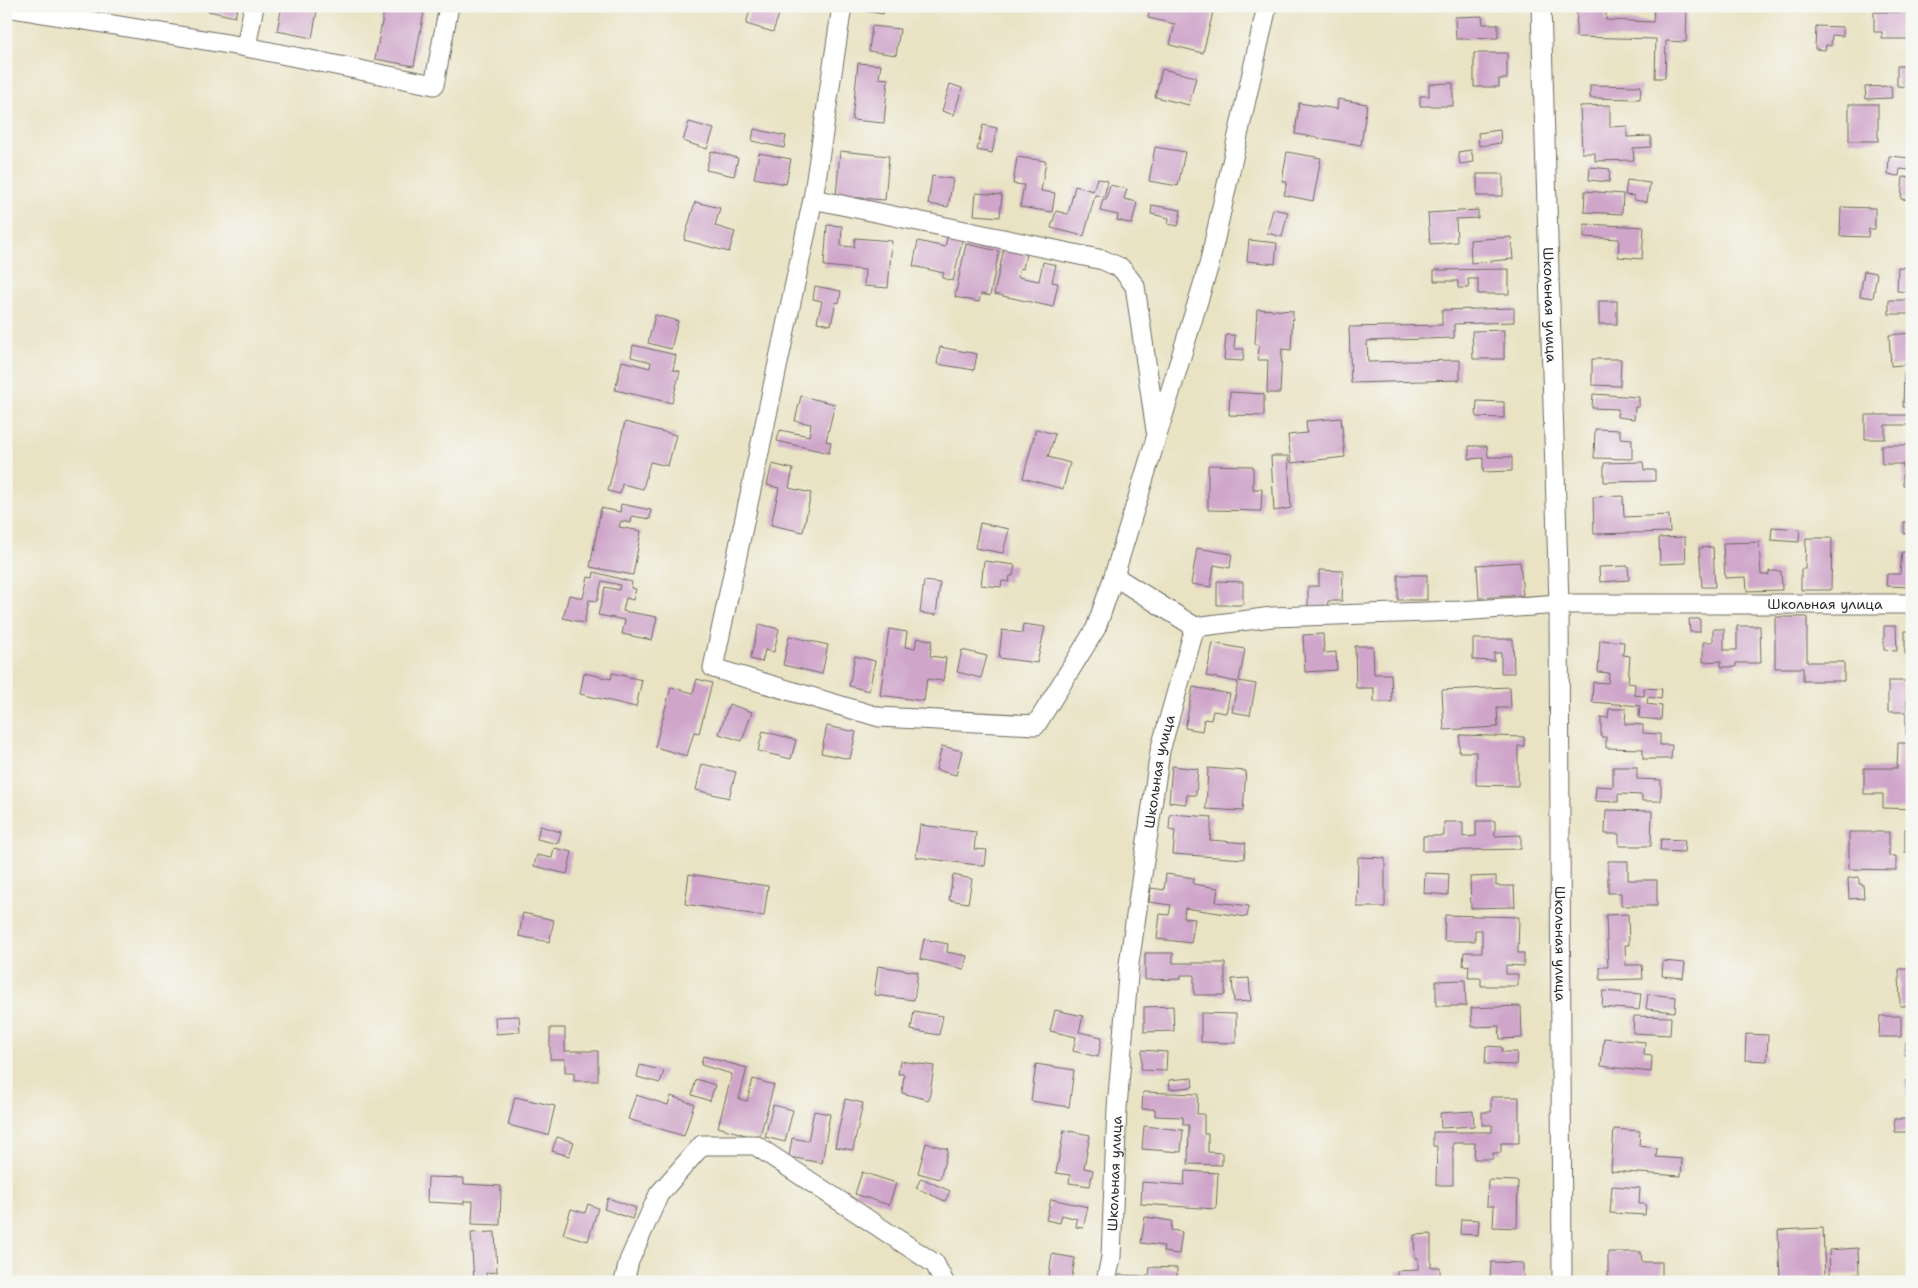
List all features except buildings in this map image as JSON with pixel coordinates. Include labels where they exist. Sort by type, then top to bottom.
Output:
[{"type":"street","points":[[246,47],[254,6]]},
{"type":"street","points":[[6,7],[246,47],[434,86],[449,6]]},
{"type":"street","points":[[842,6],[813,199],[713,668],[879,717],[1036,725],[1096,628],[1114,576],[1209,265],[1267,6]]},
{"type":"street","name":"Школьная улица","points":[[1541,6],[1559,604],[1562,1282]]},
{"type":"street","points":[[813,199],[1103,260],[1121,268],[1135,286],[1157,437]]},
{"type":"street","points":[[1114,576],[1195,627]]},
{"type":"street","name":"Школьная улица","points":[[1106,1282],[1111,1257],[1117,1108],[1130,964],[1160,751],[1195,627],[1272,617],[1460,611],[1559,604],[1912,604]]},
{"type":"street","points":[[624,1282],[629,1261],[659,1194],[702,1145],[755,1145],[935,1264],[944,1282]]}]
